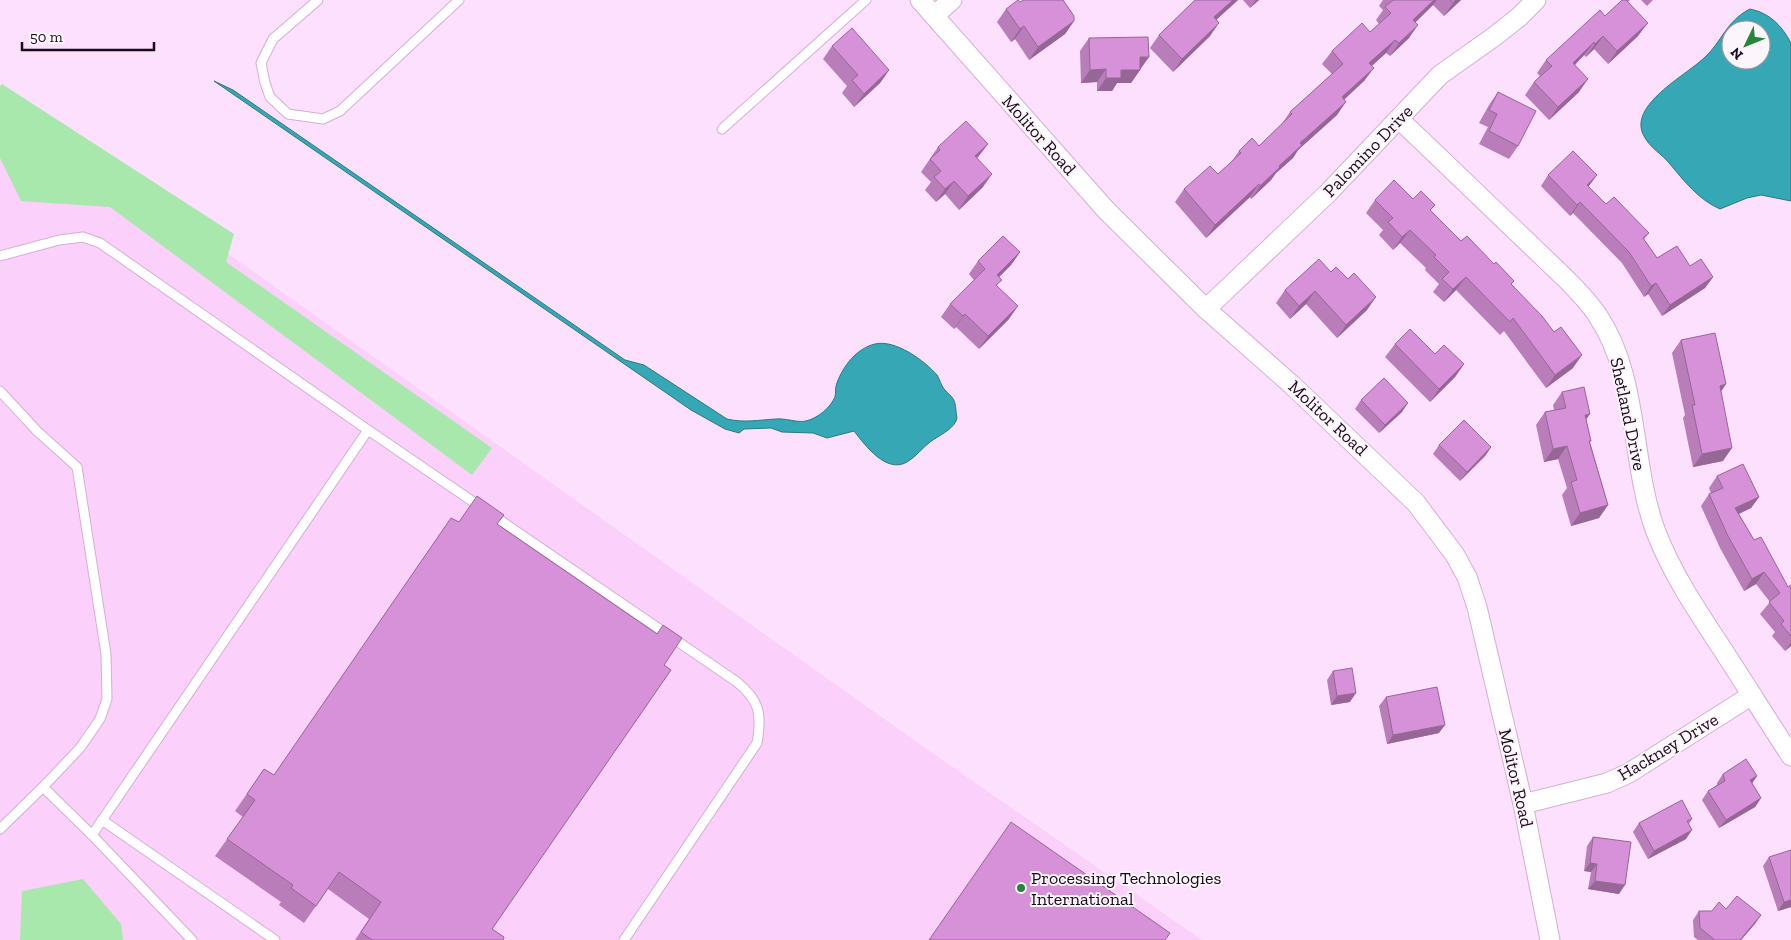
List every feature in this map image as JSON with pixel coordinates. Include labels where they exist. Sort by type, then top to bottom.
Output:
[{"type":"street","name":"Molitor Road","points":[[920,0],[1106,210],[1206,309],[1292,385],[1416,502],[1455,554],[1467,577],[1477,607],[1522,804],[1550,940]]},
{"type":"street","points":[[934,16],[952,0]]},
{"type":"street","name":"Palomino Drive","points":[[1206,309],[1328,193],[1440,75],[1495,36],[1519,17],[1536,0]]},
{"type":"street","name":"Shetland Drive","points":[[1399,119],[1566,279],[1585,299],[1599,318],[1618,358],[1625,380],[1645,498],[1656,532],[1683,588],[1791,756]]},
{"type":"street","name":"Hackney Drive","points":[[1522,804],[1607,783],[1629,773],[1752,695]]},
{"type":"lane","points":[[318,0],[274,39],[262,63],[264,83],[270,97],[288,114],[323,119],[340,112],[459,0]]},
{"type":"lane","points":[[722,130],[866,0]]},
{"type":"lane","points":[[0,256],[59,240],[83,237],[100,243],[749,692],[758,710],[760,723],[757,743],[624,940]]},
{"type":"lane","points":[[0,391],[37,431],[77,467],[106,654],[107,699],[100,719],[80,748],[0,829]]},
{"type":"lane","points":[[92,835],[368,430]]},
{"type":"lane","points":[[43,787],[92,835],[192,940]]},
{"type":"lane","points":[[102,820],[275,940]]},
{"type":"shaded area","points":[[0,92],[928,750],[1202,940],[0,940]]},
{"type":"green space","points":[[2,84],[234,234],[226,262],[492,448],[472,475],[110,207],[21,201],[0,158],[0,86]]},
{"type":"green space","points":[[83,879],[121,924],[123,940],[20,940],[22,891]]},
{"type":"water","points":[[1750,9],[1764,14],[1775,21],[1791,43],[1791,201],[1761,195],[1747,198],[1720,209],[1705,201],[1686,183],[1667,160],[1649,144],[1644,136],[1641,125],[1644,114],[1660,92],[1704,58],[1721,37],[1721,70],[1771,70],[1771,20],[1735,19]]},
{"type":"water","points":[[214,81],[233,90],[625,360],[644,365],[727,419],[745,421],[780,419],[806,421],[815,418],[827,409],[833,401],[836,386],[847,364],[862,349],[883,343],[909,352],[932,369],[944,389],[954,400],[957,420],[913,458],[899,465],[891,464],[877,456],[854,431],[827,438],[813,433],[782,432],[771,428],[744,429],[739,433],[725,429],[691,410]]},
{"type":"building","points":[[1018,0],[1020,2],[1024,0],[1063,0],[1074,16],[1074,21],[1038,47],[1024,26],[1020,29],[1006,9]]},
{"type":"building","points":[[1195,0],[1233,0],[1214,17],[1219,23],[1182,59],[1159,35]]},
{"type":"building","points":[[1393,0],[1434,0],[1413,20],[1418,25],[1399,43],[1395,40],[1369,63],[1374,68],[1342,97],[1346,102],[1300,143],[1302,145],[1260,186],[1259,184],[1215,225],[1184,189],[1210,166],[1218,174],[1241,153],[1239,151],[1252,138],[1259,146],[1292,114],[1290,112],[1343,64],[1332,51],[1362,23],[1370,32],[1391,13],[1385,7]]},
{"type":"building","points":[[1622,0],[1626,0],[1648,23],[1617,51],[1603,36],[1595,44],[1594,42],[1573,63],[1588,79],[1558,107],[1534,82],[1552,66],[1546,60],[1600,10],[1605,16]]},
{"type":"building","points":[[852,28],[889,70],[864,94],[852,80],[858,75],[832,46]]},
{"type":"building","points":[[1148,37],[1149,57],[1140,57],[1140,70],[1121,70],[1121,78],[1106,78],[1106,69],[1090,70],[1089,38]]},
{"type":"building","points":[[1498,92],[1536,111],[1518,146],[1489,131],[1497,114],[1489,110]]},
{"type":"building","points":[[966,121],[988,144],[975,156],[992,174],[968,196],[954,181],[945,189],[934,177],[941,171],[930,159],[940,150],[938,147]]},
{"type":"building","points":[[1573,151],[1597,175],[1587,185],[1606,204],[1614,197],[1649,233],[1643,238],[1657,258],[1677,246],[1690,266],[1701,259],[1713,277],[1670,305],[1656,283],[1651,286],[1629,252],[1580,202],[1577,205],[1548,175]]},
{"type":"building","points":[[1394,180],[1413,199],[1421,191],[1435,205],[1430,210],[1461,241],[1467,236],[1494,264],[1496,262],[1514,281],[1511,284],[1542,316],[1554,332],[1561,327],[1582,355],[1555,375],[1513,318],[1510,322],[1466,277],[1453,289],[1442,279],[1449,272],[1434,257],[1436,255],[1410,230],[1402,237],[1388,222],[1393,218],[1375,200]]},
{"type":"building","points":[[1003,236],[1020,252],[997,275],[1002,280],[996,285],[1018,306],[988,336],[965,314],[963,316],[950,304],[985,269],[978,261]]},
{"type":"building","points":[[1319,259],[1331,272],[1336,267],[1348,279],[1354,273],[1376,297],[1346,325],[1315,291],[1299,306],[1285,290]]},
{"type":"building","points":[[1410,329],[1435,354],[1444,345],[1464,364],[1439,389],[1395,344]]},
{"type":"building","points":[[1715,333],[1726,384],[1720,386],[1732,448],[1702,454],[1692,405],[1695,405],[1681,340]]},
{"type":"building","points":[[1384,378],[1408,403],[1385,425],[1361,400]]},
{"type":"building","points":[[1584,387],[1590,414],[1585,415],[1591,441],[1589,441],[1608,505],[1580,513],[1571,482],[1577,480],[1567,446],[1553,449],[1545,412],[1566,408],[1562,392]]},
{"type":"building","points":[[1464,420],[1491,447],[1467,472],[1439,445]]},
{"type":"building","points":[[1743,464],[1759,497],[1735,508],[1754,540],[1761,537],[1788,587],[1791,585],[1791,636],[1781,624],[1784,621],[1769,602],[1780,593],[1764,572],[1752,579],[1728,536],[1709,494],[1723,488],[1717,476]]},
{"type":"building","points":[[477,496],[504,515],[497,524],[657,634],[663,625],[682,638],[664,665],[671,670],[492,929],[504,937],[503,940],[372,940],[361,932],[381,902],[339,872],[316,906],[291,888],[293,885],[227,839],[255,800],[247,794],[264,769],[274,775],[451,518],[459,522]]},
{"type":"building","points":[[1352,668],[1356,693],[1337,696],[1333,671]]},
{"type":"building","points":[[1437,687],[1445,725],[1393,735],[1386,697]]},
{"type":"building","points":[[1746,759],[1757,776],[1750,780],[1761,798],[1726,820],[1708,791],[1725,781],[1723,774]]},
{"type":"building","points":[[1682,800],[1692,819],[1687,821],[1692,830],[1654,851],[1639,823]]},
{"type":"building","name":"Processing Technologies International","points":[[1011,822],[1170,933],[1165,940],[929,940]]},
{"type":"building","points":[[1593,837],[1631,842],[1625,885],[1595,881],[1597,864],[1590,863]]},
{"type":"building","points":[[1791,850],[1791,900],[1784,902],[1769,857]]},
{"type":"building","points":[[1737,896],[1761,915],[1740,940],[1715,940],[1700,928],[1699,911],[1712,911],[1719,902],[1726,909]]},
{"type":"place","name":"Processing Technologies International","points":[[1021,888]]}]
